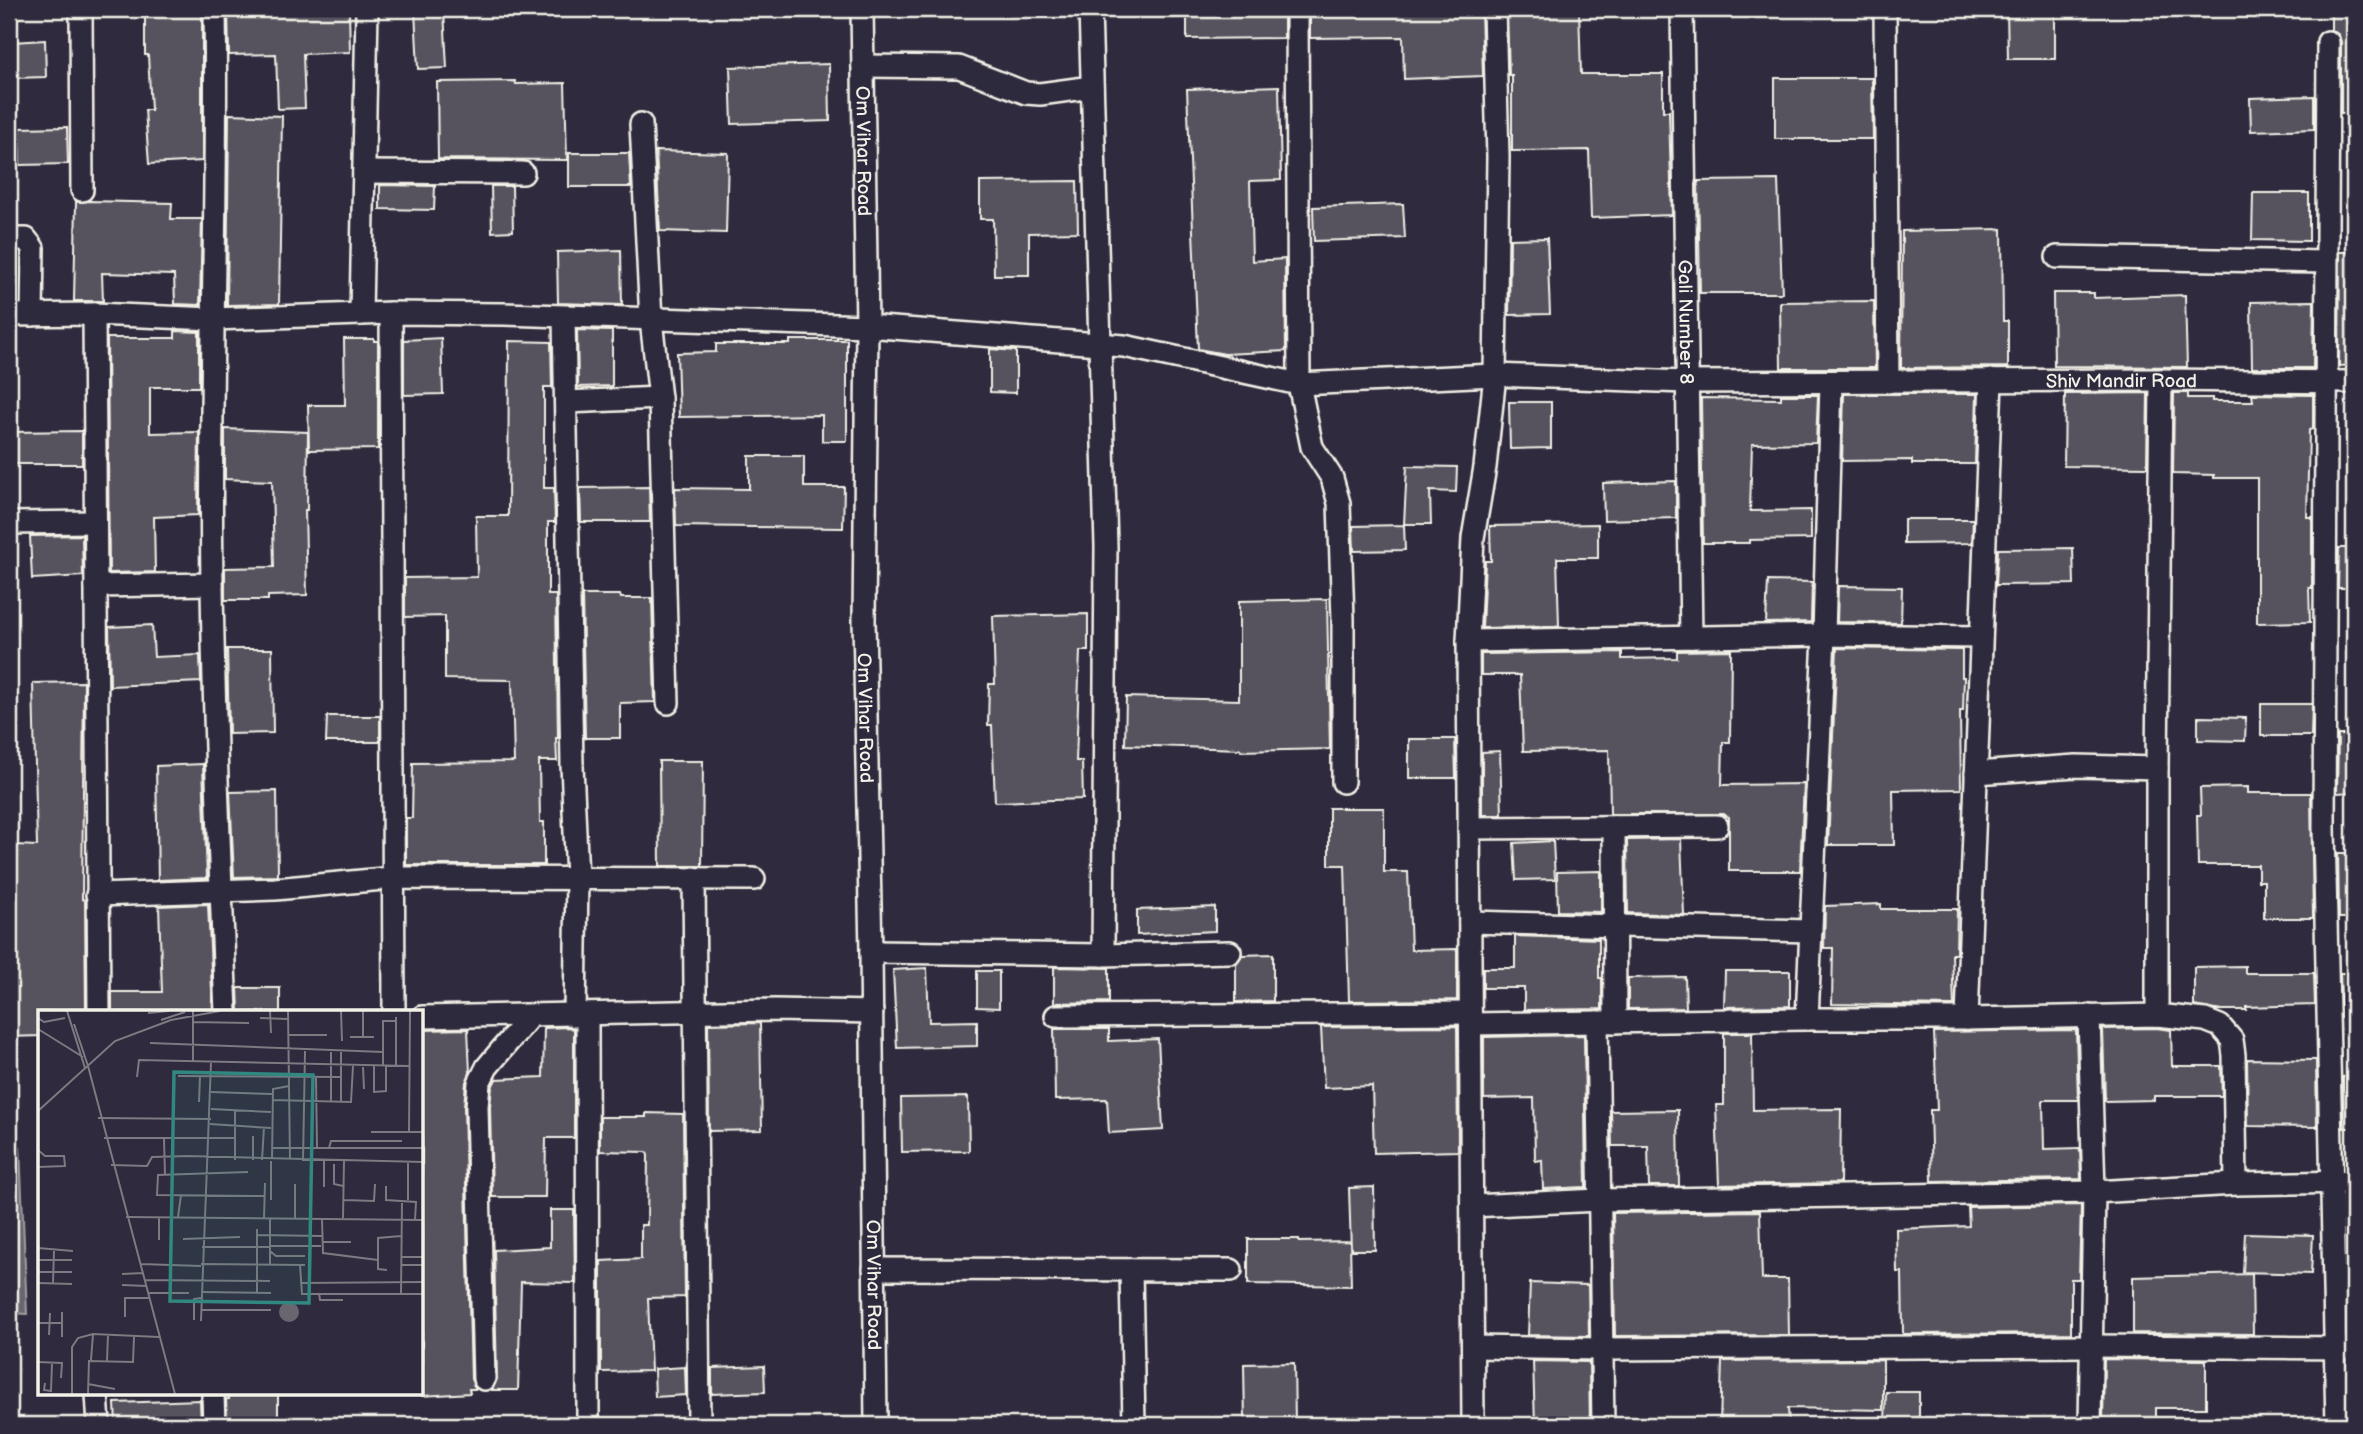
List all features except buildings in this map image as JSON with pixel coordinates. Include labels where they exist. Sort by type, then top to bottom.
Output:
[{"type":"street","points":[[81,9],[82,190]]},
{"type":"street","points":[[215,9],[217,112],[212,584],[226,1010]]},
{"type":"street","points":[[361,314],[367,9]]},
{"type":"street","name":"Om Vihar Road","points":[[862,9],[867,326],[864,620],[872,953],[876,1425]]},
{"type":"street","points":[[1090,9],[1106,546],[1103,955]]},
{"type":"street","points":[[1297,9],[1299,384],[1311,447],[1332,478],[1339,503],[1343,619],[1343,782]]},
{"type":"street","points":[[1473,1425],[1468,640],[1473,538],[1485,467],[1495,375],[1498,157],[1494,9]]},
{"type":"street","name":"Gali Number 8","points":[[1682,9],[1691,637]]},
{"type":"street","points":[[1885,9],[1888,382]]},
{"type":"street","points":[[2328,42],[2323,828],[2332,1183],[2345,1348],[2337,1425]]},
{"type":"street","points":[[863,66],[959,67],[1026,93],[1040,94],[1092,87]]},
{"type":"street","points":[[641,124],[650,320],[660,398],[668,703]]},
{"type":"street","points":[[363,172],[523,173]]},
{"type":"street","points":[[9,239],[26,239],[33,248],[32,315]]},
{"type":"street","points":[[2057,257],[2325,262]]},
{"type":"street","points":[[391,313],[394,1010]]},
{"type":"street","name":"Shiv Mandir Road","points":[[9,315],[94,314],[213,318],[391,313],[867,326],[1100,343],[1152,351],[1299,384],[1495,375],[1686,382],[2354,382]]},
{"type":"street","points":[[94,314],[99,1010]]},
{"type":"street","points":[[564,317],[572,765],[581,1016],[587,1425]]},
{"type":"street","points":[[1967,1019],[1991,380]]},
{"type":"street","points":[[2157,1015],[2161,380]]},
{"type":"street","points":[[1807,1019],[1824,635],[1831,382]]},
{"type":"street","points":[[566,402],[660,398]]},
{"type":"street","points":[[9,523],[94,522]]},
{"type":"street","points":[[96,586],[212,584]]},
{"type":"street","points":[[1468,640],[1824,635],[1981,637]]},
{"type":"street","points":[[1976,773],[2076,766],[2157,768]]},
{"type":"street","points":[[1469,828],[1717,826]]},
{"type":"street","points":[[1603,1425],[1599,1200],[1613,926],[1614,827]]},
{"type":"street","points":[[97,895],[275,889],[394,878],[754,878]]},
{"type":"street","points":[[694,878],[699,1425]]},
{"type":"street","points":[[1470,922],[1811,931]]},
{"type":"street","points":[[872,953],[1230,953]]},
{"type":"street","points":[[424,1017],[581,1016],[775,1010],[872,1012]]},
{"type":"street","points":[[1056,1016],[1471,1018],[1606,1022],[2157,1015],[2205,1020],[2220,1026],[2232,1040],[2236,1184]]},
{"type":"street","points":[[484,1379],[477,1107],[479,1083],[487,1068],[530,1016]]},
{"type":"street","points":[[2089,1016],[2094,1192],[2090,1425]]},
{"type":"street","points":[[1472,1206],[1599,1200],[2094,1192],[2236,1184],[2354,1182]]},
{"type":"street","points":[[874,1269],[1231,1270]]},
{"type":"street","points":[[1131,1270],[1134,1425]]},
{"type":"street","points":[[1473,1347],[2345,1348]]},
{"type":"street","points":[[97,1396],[99,1425]]},
{"type":"street","points":[[213,1396],[214,1425]]},
{"type":"shaded area","points":[[9,1147],[20,1147],[27,1314],[9,1313]]}]
